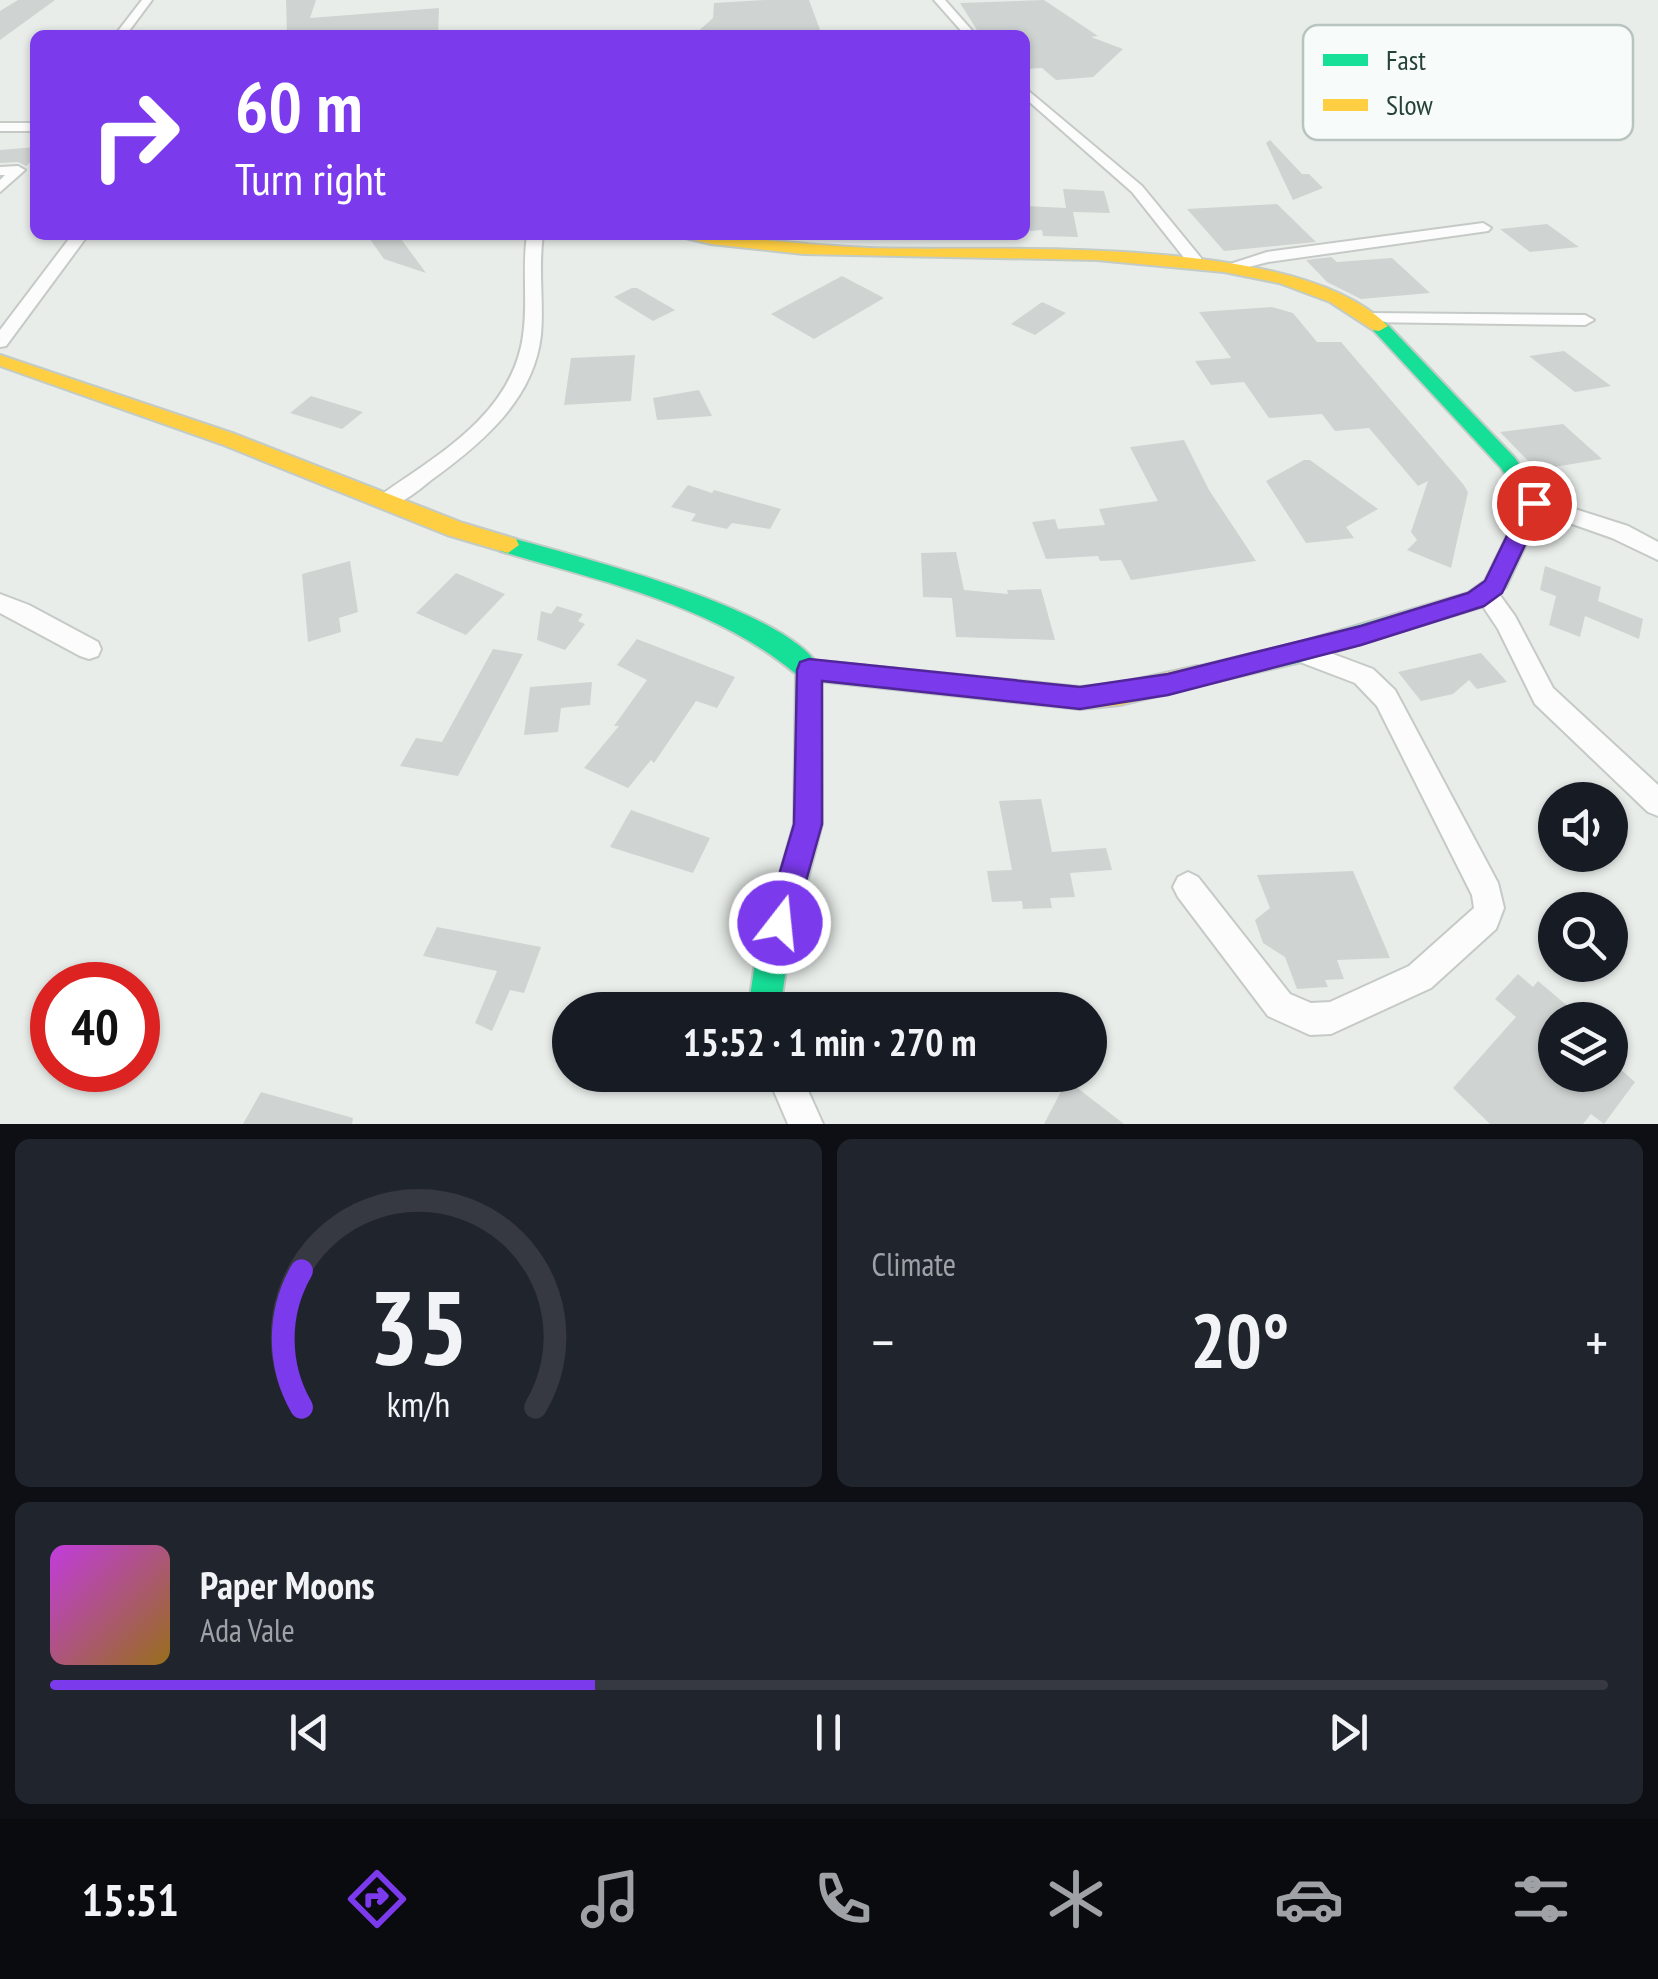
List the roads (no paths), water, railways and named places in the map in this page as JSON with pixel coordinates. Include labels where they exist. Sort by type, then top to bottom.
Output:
[{"type":"street","points":[[124,30],[147,0]]},
{"type":"street","points":[[939,0],[966,30]]},
{"type":"street","points":[[1030,96],[1137,188],[1195,261]]},
{"type":"street","points":[[0,126],[30,127]]},
{"type":"street","points":[[0,143],[30,128]]},
{"type":"street","points":[[0,171],[18,170],[0,188]]},
{"type":"street","points":[[1229,267],[1268,257],[1483,228]]},
{"type":"street","points":[[0,342],[76,240]]},
{"type":"street","points":[[389,499],[480,430],[527,368],[532,337],[534,240]]},
{"type":"street","points":[[717,240],[790,250],[1064,252],[1195,261],[1229,267],[1337,300],[1370,318],[1507,465],[1534,503],[1606,526],[1658,552]]},
{"type":"street","points":[[1370,318],[1585,320]]},
{"type":"street","points":[[0,360],[389,499],[450,527],[722,614],[782,641],[803,659],[809,670],[808,824],[772,956],[767,992]]},
{"type":"street","points":[[809,670],[1080,698],[1168,685],[1408,622],[1486,594],[1494,587],[1534,503]]},
{"type":"street","points":[[1486,594],[1507,623],[1544,696],[1658,803]]},
{"type":"street","points":[[0,604],[21,611],[89,649]]},
{"type":"street","points":[[1188,887],[1279,1004],[1310,1019],[1331,1018],[1420,977],[1486,918],[1487,893],[1386,698],[1364,676],[1300,652]]},
{"type":"street","points":[[792,1092],[806,1124]]}]
